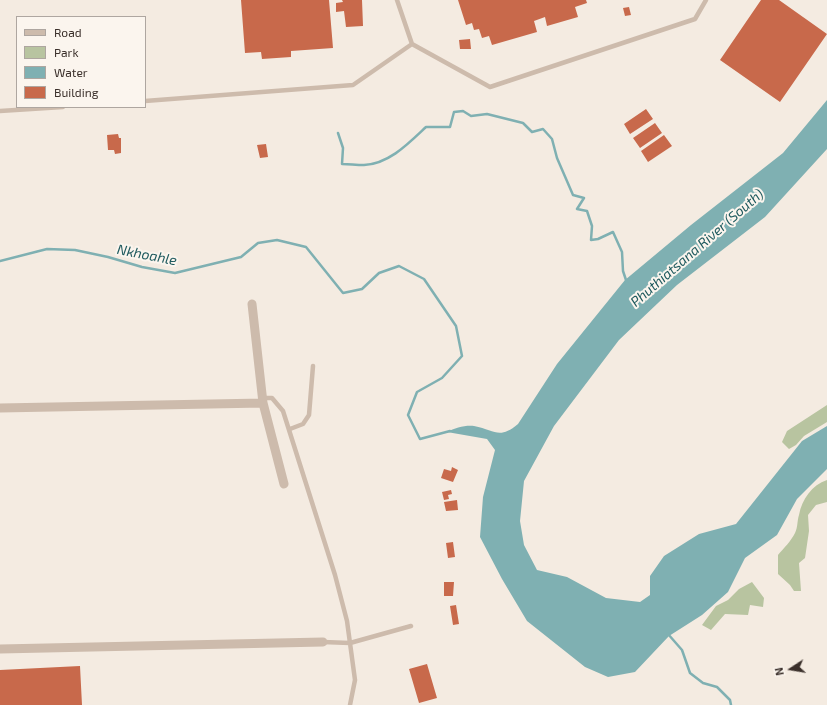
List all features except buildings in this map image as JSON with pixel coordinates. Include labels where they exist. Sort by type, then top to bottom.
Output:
[{"type":"street","points":[[252,304],[263,400],[284,484]]},
{"type":"street","points":[[0,408],[263,400]]},
{"type":"street","points":[[0,649],[323,642]]},
{"type":"lane","points":[[397,0],[412,44],[490,87],[694,19],[706,0]]},
{"type":"lane","points":[[146,101],[353,85],[412,44]]},
{"type":"lane","points":[[0,111],[47,108]]},
{"type":"lane","points":[[290,429],[303,424],[309,415],[313,366]]},
{"type":"lane","points":[[263,400],[272,398],[283,411],[290,429],[335,575],[347,621],[355,680],[350,705]]},
{"type":"lane","points":[[323,642],[350,643],[411,626]]},
{"type":"green space","points":[[827,405],[827,422],[804,436],[796,445],[789,449],[782,442],[787,431]]},
{"type":"green space","points":[[827,480],[827,502],[816,505],[808,515],[809,531],[805,558],[799,563],[801,591],[794,591],[778,574],[778,555],[795,533],[800,509],[808,493],[817,485]]},
{"type":"green space","points":[[752,582],[764,598],[763,607],[750,605],[748,615],[725,614],[711,630],[702,625],[716,606],[728,600],[739,589]]},
{"type":"water","name":"Phuthiatsana River (South)","points":[[827,100],[827,149],[765,217],[677,285],[619,340],[554,426],[524,481],[520,521],[524,545],[537,570],[567,577],[606,598],[640,602],[650,595],[650,576],[664,556],[699,534],[736,524],[802,441],[827,426],[827,469],[797,499],[777,535],[745,558],[728,592],[702,615],[669,636],[635,672],[608,677],[585,667],[527,621],[502,579],[480,537],[483,497],[495,450],[487,439],[447,432],[460,427],[474,426],[501,433],[512,429],[518,424],[557,364],[625,280],[691,225],[783,153]]},
{"type":"waterway","points":[[338,133],[343,148],[342,164],[364,165],[373,164],[390,157],[406,146],[426,127],[450,127],[454,112],[463,111],[471,116],[487,114],[523,123],[532,132],[543,129],[552,139],[557,158],[573,195],[584,198],[577,209],[587,211],[592,226],[591,240],[598,239],[613,232],[622,252],[623,271],[627,283]]},
{"type":"waterway","name":"Nkhoahle","points":[[0,261],[47,249],[75,250],[108,257],[142,267],[175,273],[241,257],[258,243],[277,240],[306,247],[343,293],[362,289],[379,273],[399,266],[424,279],[456,326],[462,356],[442,378],[417,392],[408,415],[420,439],[450,431]]},
{"type":"waterway","points":[[668,634],[682,650],[690,673],[703,683],[717,687],[730,700],[731,705]]}]
